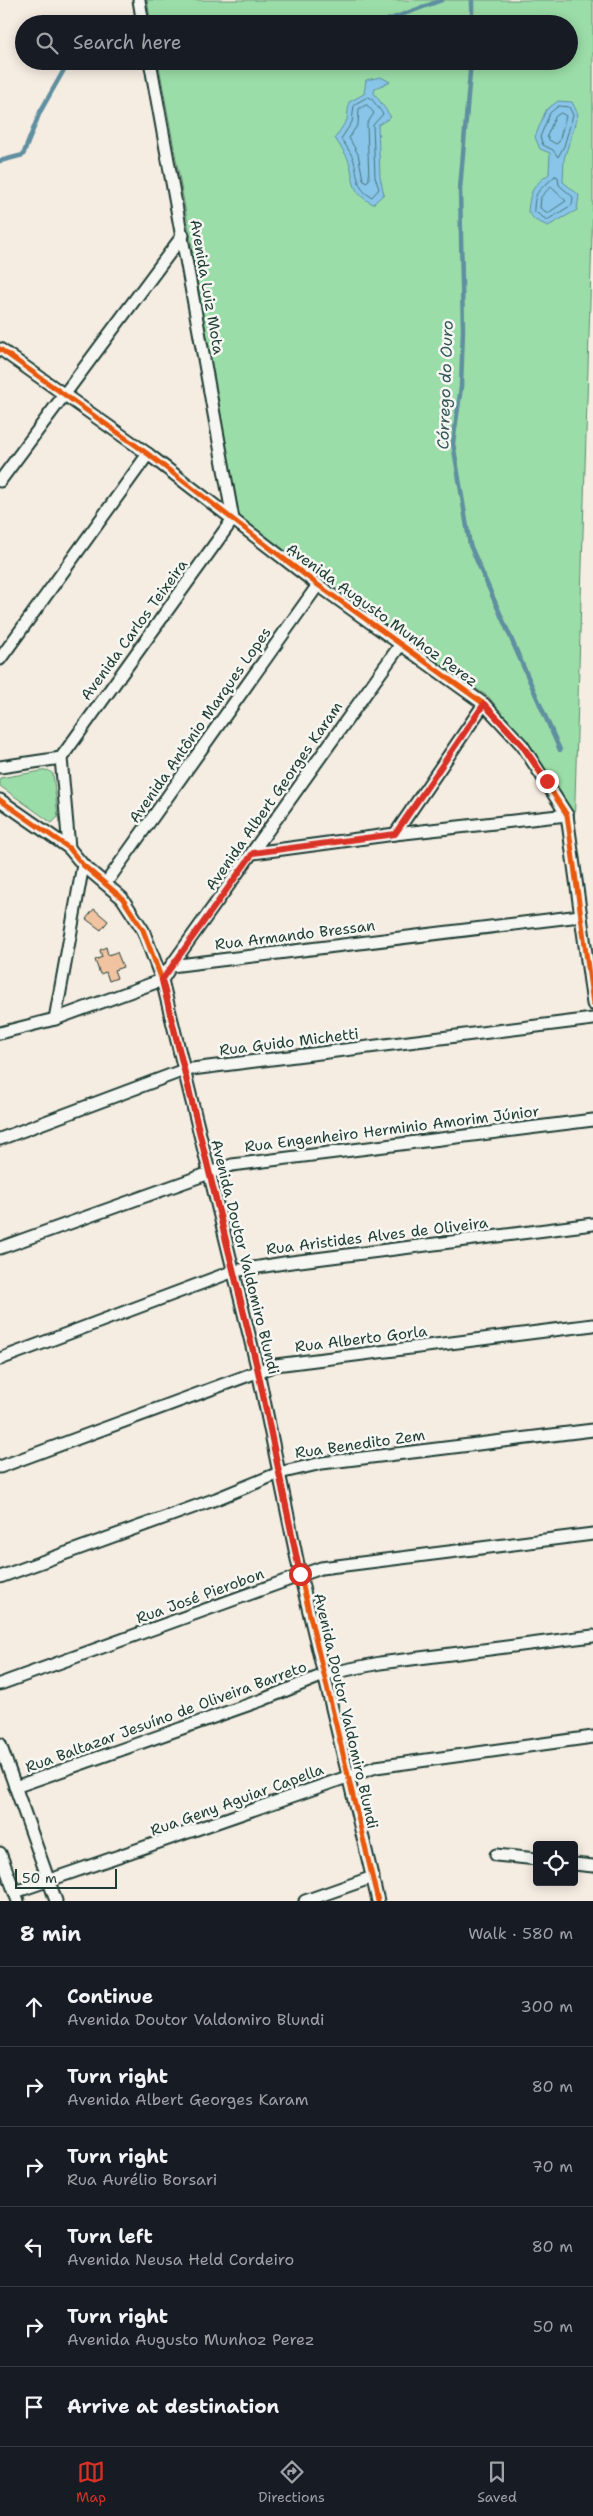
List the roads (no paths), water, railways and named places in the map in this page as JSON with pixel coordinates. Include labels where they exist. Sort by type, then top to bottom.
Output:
[{"type":"street","points":[[139,0],[142,15]]},
{"type":"street","name":"Avenida Luiz Mota","points":[[152,70],[233,519]]},
{"type":"street","points":[[0,481],[183,235]]},
{"type":"street","name":"Avenida Augusto Munhoz Perez","points":[[0,349],[148,454],[318,585],[484,704],[522,745],[568,815],[593,1004]]},
{"type":"street","points":[[0,659],[148,454]]},
{"type":"street","name":"Avenida Carlos Teixeira","points":[[61,758],[233,519]]},
{"type":"street","name":"Avenida Antônio Marques Lopes","points":[[106,884],[318,585]]},
{"type":"street","name":"Avenida Albert Georges Karam","points":[[171,966],[401,644]]},
{"type":"street","points":[[395,834],[484,704]]},
{"type":"street","points":[[0,767],[61,758],[69,848]]},
{"type":"street","name":"Avenida Doutor Valdomiro Blundi","points":[[0,800],[69,848],[83,865],[106,884],[133,912],[152,949],[162,980],[210,1171],[258,1371],[300,1574],[326,1674],[378,1901]]},
{"type":"street","points":[[253,853],[395,834],[568,815]]},
{"type":"street","points":[[55,1019],[83,865]]},
{"type":"street","name":"Rua Armando Bressan","points":[[171,966],[580,916]]},
{"type":"street","points":[[0,1033],[55,1019],[162,980],[171,966]]},
{"type":"street","name":"Rua Guido Michetti","points":[[0,1138],[184,1070],[593,1019]]},
{"type":"street","name":"Rua Engenheiro Herminio Amorim Júnior","points":[[0,1248],[210,1171],[267,1159],[593,1120]]},
{"type":"street","name":"Rua Aristides Alves de Oliveira","points":[[0,1359],[234,1271],[284,1262],[593,1224]]},
{"type":"street","name":"Rua Alberto Gorla","points":[[0,1467],[258,1371],[293,1363],[593,1325]]},
{"type":"street","name":"Rua Benedito Zem","points":[[0,1577],[216,1499],[279,1473],[322,1463],[593,1430]]},
{"type":"street","name":"Rua José Pierobon","points":[[0,1684],[250,1594],[300,1574],[357,1562],[593,1534]]},
{"type":"street","name":"Rua Baltazar Jesuíno de Oliveira Barreto","points":[[15,1787],[262,1700],[326,1674],[380,1663],[593,1636]]},
{"type":"street","name":"Rua Geny Aguiar Capella","points":[[16,1897],[49,1882],[304,1793],[349,1775],[399,1763],[593,1737]]},
{"type":"street","points":[[0,1744],[56,1901]]},
{"type":"street","points":[[0,1853],[16,1897]]},
{"type":"street","points":[[496,1855],[533,1859]]},
{"type":"street","points":[[578,1864],[593,1866]]},
{"type":"street","points":[[305,1901],[373,1877]]},
{"type":"water","points":[[381,77],[390,82],[375,88],[374,93],[391,117],[378,125],[380,177],[384,194],[373,204],[356,190],[348,159],[335,138],[347,120],[349,102],[364,94],[366,80]]},
{"type":"water","points":[[558,101],[572,102],[578,114],[564,159],[563,182],[579,195],[577,210],[548,226],[535,220],[528,212],[535,186],[549,174],[550,153],[540,149],[535,137],[546,110]]},
{"type":"waterway","points":[[401,15],[442,0]]},
{"type":"waterway","name":"Córrego do Ouro","points":[[472,0],[472,15]]},
{"type":"waterway","points":[[0,161],[23,155],[40,112],[64,70]]},
{"type":"waterway","name":"Córrego do Ouro","points":[[470,70],[460,189],[463,330],[461,387],[453,443],[470,545],[560,750]]}]
